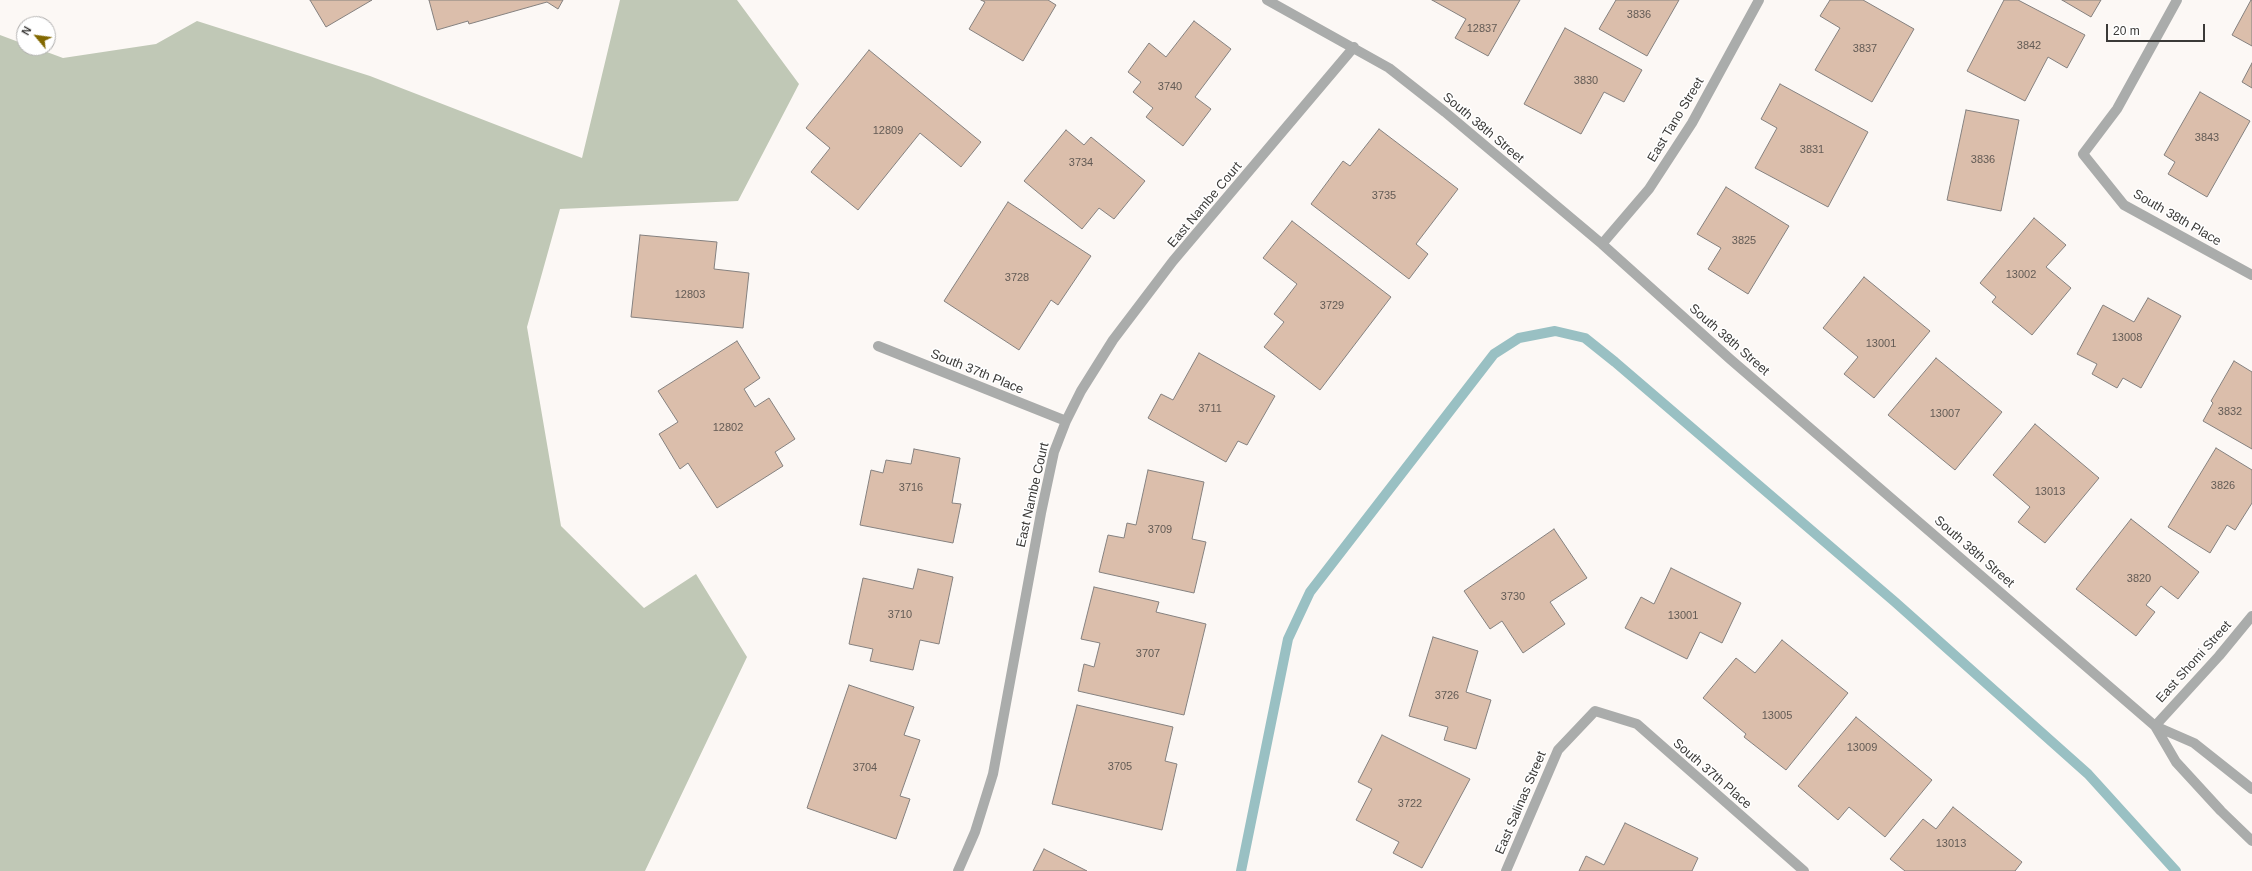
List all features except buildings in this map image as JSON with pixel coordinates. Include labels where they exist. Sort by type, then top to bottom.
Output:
[{"type":"street","name":"South 38th Street","points":[[1267,0],[1354,47],[1389,68],[1445,112],[1602,244],[1730,359],[2154,726],[2176,762],[2221,811],[2252,841]]},
{"type":"street","name":"East Tano Street","points":[[1602,244],[1649,189],[1692,123],[1759,0]]},
{"type":"street","name":"South 38th Place","points":[[2177,0],[2117,109],[2083,154],[2124,206],[2252,275]]},
{"type":"street","name":"East Nambe Court","points":[[958,871],[975,832],[993,774],[1040,513],[1054,452],[1066,421],[1081,391],[1113,340],[1164,274],[1354,47]]},
{"type":"street","name":"South 37th Place","points":[[878,346],[1066,421]]},
{"type":"street","name":"East Shomi Street","points":[[2154,726],[2219,656],[2252,616]]},
{"type":"street","name":"South 37th Place","points":[[1595,711],[1637,724],[1804,871]]},
{"type":"street","name":"East Salinas Street","points":[[1506,871],[1558,750],[1595,711]]},
{"type":"street","name":"South 38th Street","points":[[2154,726],[2194,743],[2252,790]]},
{"type":"green space","points":[[620,0],[737,0],[799,84],[738,201],[560,209],[527,327],[561,526],[644,608],[696,574],[747,657],[645,871],[0,871],[0,35],[16,41],[16,56],[56,55],[63,58],[156,44],[197,21],[370,76],[582,158]]},
{"type":"waterway","points":[[1241,871],[1288,639],[1310,592],[1494,354],[1519,338],[1555,331],[1585,338],[1895,602],[2088,774],[2176,871]]}]
